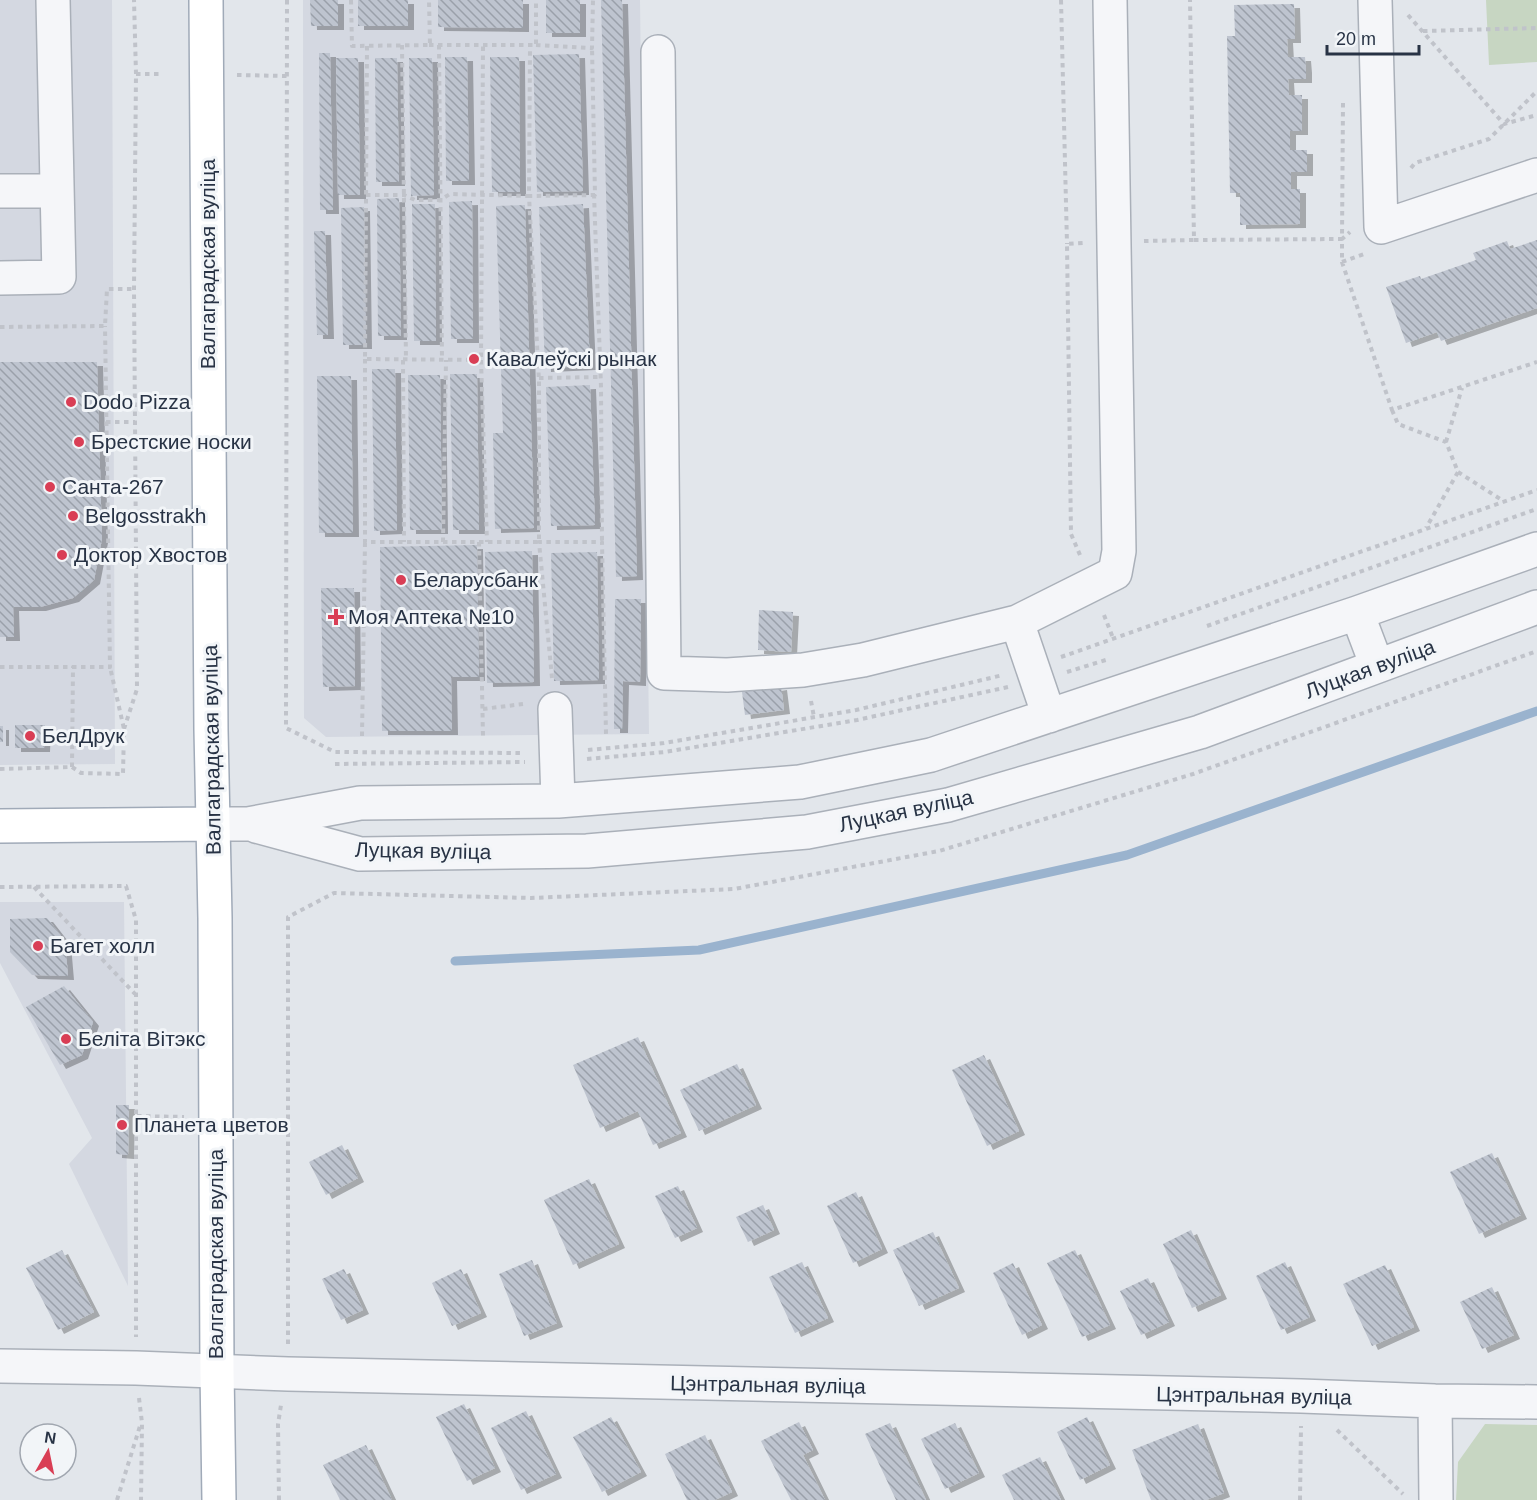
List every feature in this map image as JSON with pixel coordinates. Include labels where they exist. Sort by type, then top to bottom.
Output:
[{"type":"main road","name":"Валгаградская вуліца","points":[[206,0],[219,1500]]},
{"type":"main road","name":"Луцкая вуліца","points":[[0,826],[213,824]]},
{"type":"street","points":[[0,278],[59,278],[53,0]]},
{"type":"street","points":[[658,52],[664,673],[727,675],[803,670],[862,660],[1017,622],[1115,573],[1119,551],[1110,0]]},
{"type":"street","points":[[1388,4],[1381,227],[1537,176]]},
{"type":"street","points":[[0,191],[57,191]]},
{"type":"street","name":"Луцкая вуліца","points":[[213,824],[248,824],[360,803],[558,801],[800,782],[931,755],[1357,613],[1537,549]]},
{"type":"street","name":"Луцкая вуліца","points":[[248,824],[360,854],[587,851],[807,832],[948,805],[1200,732],[1537,607]]},
{"type":"street","points":[[1357,613],[1377,666]]},
{"type":"street","points":[[1017,622],[1049,716]]},
{"type":"street","points":[[554,704],[558,801]]},
{"type":"street","name":"Цэнтральная вуліца","points":[[0,1366],[1537,1402]]},
{"type":"street","points":[[1435,1401],[1436,1500]]},
{"type":"path","points":[[124,729],[137,689],[134,0]]},
{"type":"path","points":[[287,0],[286,728],[335,752]]},
{"type":"path","points":[[351,0],[352,46],[592,47]]},
{"type":"path","points":[[429,0],[429,45]]},
{"type":"path","points":[[536,0],[536,45]]},
{"type":"path","points":[[593,0],[594,194],[600,377],[606,734]]},
{"type":"path","points":[[1061,0],[1067,244]]},
{"type":"path","points":[[1388,4],[1423,31],[1504,124],[1537,115]]},
{"type":"path","points":[[1423,31],[1537,28]]},
{"type":"path","points":[[402,45],[404,542]]},
{"type":"path","points":[[439,45],[444,360],[442,542]]},
{"type":"path","points":[[483,45],[481,360],[487,542]]},
{"type":"path","points":[[362,736],[367,46]]},
{"type":"path","points":[[483,709],[554,704],[539,542],[539,378],[529,196],[530,46]]},
{"type":"path","points":[[136,74],[162,74]]},
{"type":"path","points":[[237,75],[287,76]]},
{"type":"path","points":[[366,195],[404,195],[415,200],[440,200],[450,194],[529,196],[594,194]]},
{"type":"path","points":[[1194,240],[1342,239],[1342,262],[1398,424],[1446,442]]},
{"type":"path","points":[[0,769],[72,767],[81,773],[123,774],[124,729],[110,667],[105,327],[107,289],[134,289]]},
{"type":"path","points":[[0,327],[105,327]]},
{"type":"path","points":[[365,359],[481,360]]},
{"type":"path","points":[[1392,410],[1537,362]]},
{"type":"path","points":[[539,378],[600,377]]},
{"type":"path","points":[[1462,387],[1446,442],[1458,472],[1505,502]]},
{"type":"path","points":[[106,422],[135,422]]},
{"type":"path","points":[[1426,528],[1458,472]]},
{"type":"path","points":[[1203,628],[1537,509]]},
{"type":"path","points":[[365,542],[602,542]]},
{"type":"path","points":[[479,542],[483,736]]},
{"type":"path","points":[[108,554],[136,553]]},
{"type":"path","points":[[335,764],[557,762],[665,752],[857,720],[1037,681],[1114,658]]},
{"type":"path","points":[[0,667],[110,667]]},
{"type":"path","points":[[72,767],[73,667]]},
{"type":"path","points":[[0,887],[126,886],[136,920],[136,1368],[141,1423],[141,1500]]},
{"type":"path","points":[[34,887],[136,995]]},
{"type":"path","points":[[279,1500],[278,1424],[288,1374],[288,917],[334,893]]},
{"type":"path","points":[[137,1116],[216,1118]]},
{"type":"path","points":[[1300,1500],[1301,1396]]},
{"type":"path","points":[[1301,1396],[1410,1500]]},
{"type":"path","points":[[117,1500],[141,1423]]},
{"type":"shaded area","points":[[0,0],[112,0],[115,764],[0,765]]},
{"type":"shaded area","name":"Кавалеўскі рынак","points":[[303,0],[640,0],[649,734],[326,737],[304,718]]},
{"type":"shaded area","points":[[0,902],[124,902],[128,1286],[69,1164],[92,1138],[0,963]]},
{"type":"green space","points":[[1486,0],[1537,0],[1537,62],[1489,65]]},
{"type":"green space","points":[[1485,1424],[1537,1425],[1537,1500],[1456,1500],[1458,1462]]},
{"type":"building","points":[[310,0],[338,0],[338,26],[311,26]]},
{"type":"building","points":[[358,0],[408,0],[408,26],[358,26]]},
{"type":"building","points":[[438,0],[523,0],[523,28],[438,27]]},
{"type":"building","points":[[546,0],[580,0],[580,33],[546,33]]},
{"type":"building","points":[[601,0],[622,0],[637,576],[616,577]]},
{"type":"building","points":[[1294,4],[1295,39],[1287,39],[1288,57],[1305,57],[1306,69],[1306,79],[1288,79],[1289,95],[1302,95],[1302,131],[1290,131],[1290,150],[1307,150],[1307,172],[1291,172],[1291,189],[1300,189],[1300,224],[1240,225],[1240,193],[1230,193],[1227,36],[1235,36],[1234,5]]},
{"type":"building","points":[[319,53],[330,53],[333,210],[320,210]]},
{"type":"building","points":[[579,54],[583,191],[537,192],[533,55]]},
{"type":"building","points":[[445,57],[467,57],[469,181],[446,181]]},
{"type":"building","points":[[490,57],[519,57],[520,192],[492,192]]},
{"type":"building","points":[[336,58],[358,58],[360,195],[338,195]]},
{"type":"building","points":[[375,58],[397,58],[399,182],[376,182]]},
{"type":"building","points":[[409,58],[432,58],[434,195],[411,196]]},
{"type":"building","points":[[399,198],[401,336],[378,336],[377,199]]},
{"type":"building","points":[[472,201],[473,339],[451,339],[449,202]]},
{"type":"building","points":[[412,204],[435,204],[436,341],[414,341]]},
{"type":"building","points":[[583,204],[590,366],[545,368],[539,207]]},
{"type":"building","points":[[525,205],[534,528],[495,529],[493,433],[503,433],[496,206]]},
{"type":"building","points":[[364,207],[366,345],[343,345],[341,208]]},
{"type":"building","points":[[314,231],[325,231],[328,335],[317,335]]},
{"type":"building","points":[[1537,240],[1537,308],[1441,341],[1437,332],[1406,343],[1386,287],[1420,276],[1421,279],[1476,260],[1473,253],[1507,241],[1510,249]]},
{"type":"building","name":"Санта-267","points":[[0,362],[97,362],[102,539],[94,580],[73,598],[40,607],[13,607],[14,637],[0,637]]},
{"type":"building","points":[[372,369],[395,369],[397,530],[374,531]]},
{"type":"building","points":[[450,374],[477,374],[479,530],[453,530]]},
{"type":"building","points":[[408,375],[440,375],[442,530],[410,530]]},
{"type":"building","points":[[317,376],[351,376],[353,533],[319,533]]},
{"type":"building","points":[[590,385],[595,525],[551,526],[546,387]]},
{"type":"building","points":[[477,545],[479,677],[451,677],[452,731],[382,731],[380,547]]},
{"type":"building","points":[[532,551],[534,682],[487,683],[485,552]]},
{"type":"building","points":[[597,552],[599,680],[554,681],[551,553]]},
{"type":"building","points":[[321,588],[354,588],[355,686],[323,687]]},
{"type":"building","points":[[615,599],[641,599],[640,682],[623,681],[622,729],[614,729]]},
{"type":"building","points":[[759,610],[793,612],[791,652],[758,650]]},
{"type":"building","points":[[781,686],[784,710],[745,715],[742,692]]},
{"type":"building","name":"БелДрук","points":[[15,725],[45,725],[44,748],[15,748]]},
{"type":"building","points":[[0,726],[3,726],[3,742],[0,742]]},
{"type":"building","name":"Багет холл","points":[[47,918],[65,941],[68,976],[32,975],[10,952],[10,919]]},
{"type":"building","name":"Беліта Вітэкс","points":[[64,986],[93,1022],[82,1055],[60,1065],[26,1007]]},
{"type":"building","points":[[638,1037],[681,1133],[653,1145],[638,1111],[600,1128],[573,1065]]},
{"type":"building","points":[[984,1055],[1019,1131],[987,1146],[952,1070]]},
{"type":"building","points":[[737,1064],[756,1105],[699,1131],[680,1090]]},
{"type":"building","points":[[116,1105],[129,1105],[128,1155],[116,1154]]},
{"type":"building","points":[[342,1145],[358,1178],[326,1195],[309,1162]]},
{"type":"building","points":[[1492,1153],[1521,1215],[1479,1234],[1450,1172]]},
{"type":"building","points":[[589,1179],[619,1244],[573,1265],[544,1200]]},
{"type":"building","points":[[678,1186],[697,1228],[675,1238],[655,1196]]},
{"type":"building","points":[[856,1192],[882,1249],[853,1263],[827,1206]]},
{"type":"building","points":[[763,1205],[774,1230],[748,1242],[736,1217]]},
{"type":"building","points":[[1191,1230],[1221,1295],[1192,1308],[1163,1244]]},
{"type":"building","points":[[933,1232],[959,1288],[919,1306],[893,1250]]},
{"type":"building","points":[[62,1250],[94,1312],[58,1330],[26,1268]]},
{"type":"building","points":[[1075,1250],[1110,1325],[1082,1337],[1047,1263]]},
{"type":"building","points":[[532,1260],[557,1323],[524,1336],[499,1274]]},
{"type":"building","points":[[802,1262],[828,1318],[795,1333],[769,1277]]},
{"type":"building","points":[[1285,1262],[1310,1317],[1281,1330],[1256,1276]]},
{"type":"building","points":[[1013,1263],[1042,1325],[1022,1335],[993,1273]]},
{"type":"building","points":[[1385,1265],[1414,1327],[1372,1346],[1343,1284]]},
{"type":"building","points":[[344,1269],[363,1310],[341,1320],[322,1279]]},
{"type":"building","points":[[461,1269],[481,1313],[452,1326],[432,1283]]},
{"type":"building","points":[[1148,1278],[1169,1322],[1141,1335],[1120,1291]]},
{"type":"building","points":[[1492,1287],[1514,1335],[1482,1349],[1460,1302]]},
{"type":"building","points":[[464,1404],[495,1468],[467,1481],[436,1417]]},
{"type":"building","points":[[526,1411],[556,1474],[521,1490],[491,1428]]},
{"type":"building","points":[[611,1417],[641,1472],[602,1492],[573,1437]]},
{"type":"building","points":[[1087,1417],[1110,1465],[1080,1480],[1057,1432]]},
{"type":"building","points":[[799,1422],[813,1450],[803,1455],[825,1500],[791,1500],[761,1441]]},
{"type":"building","points":[[890,1423],[926,1500],[896,1500],[865,1434]]},
{"type":"building","points":[[955,1423],[979,1473],[945,1489],[921,1439]]},
{"type":"building","points":[[1198,1424],[1224,1493],[1206,1500],[1151,1500],[1132,1450]]},
{"type":"building","points":[[705,1435],[732,1492],[715,1500],[687,1500],[665,1454]]},
{"type":"building","points":[[366,1445],[392,1500],[340,1500],[323,1465]]},
{"type":"building","points":[[1040,1457],[1061,1500],[1014,1500],[1002,1475]]},
{"type":"waterway","points":[[455,961],[699,950],[1127,855],[1537,711]]},
{"type":"place","name":"Кавалеўскі рынак","points":[[474,359]]},
{"type":"place","name":"Dodo Pizza","points":[[71,402]]},
{"type":"place","name":"Брестские носки","points":[[79,442]]},
{"type":"place","name":"Санта-267","points":[[50,487]]},
{"type":"place","name":"Belgosstrakh","points":[[73,516]]},
{"type":"place","name":"Доктор Хвостов","points":[[62,555]]},
{"type":"place","name":"Беларусбанк","points":[[401,580]]},
{"type":"place","name":"Моя Аптека №10","points":[[336,617]]},
{"type":"place","name":"БелДрук","points":[[30,736]]},
{"type":"place","name":"Багет холл","points":[[38,946]]},
{"type":"place","name":"Беліта Вітэкс","points":[[66,1039]]},
{"type":"place","name":"Планета цветов","points":[[122,1125]]}]
